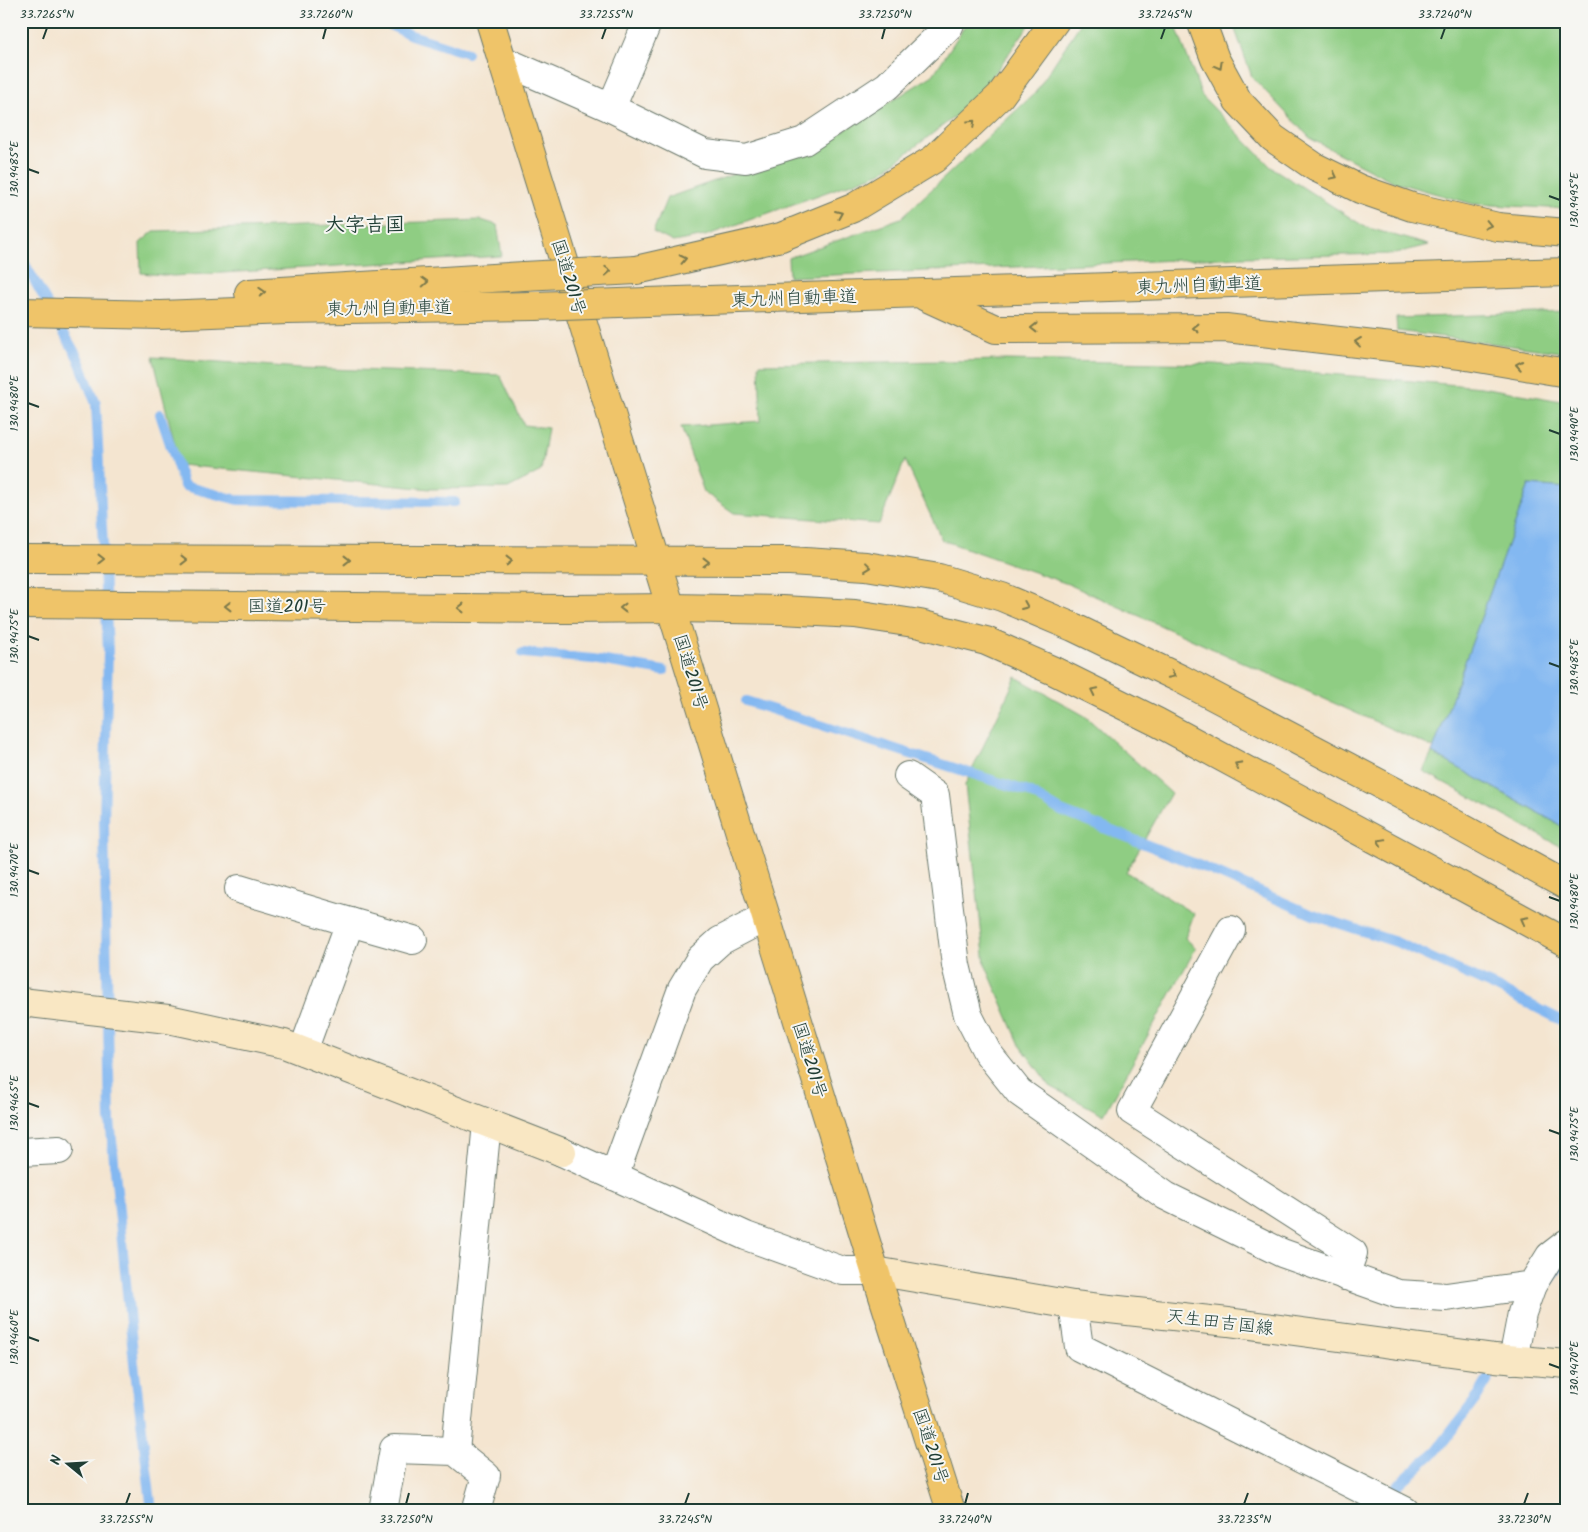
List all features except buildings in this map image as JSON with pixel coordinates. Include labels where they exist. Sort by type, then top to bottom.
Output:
[{"type":"highway","points":[[21,306],[161,307],[524,276],[636,270],[782,238],[853,208],[934,159],[1000,96],[1055,21]]},
{"type":"highway","points":[[1201,21],[1215,59],[1238,101],[1273,138],[1315,167],[1360,189],[1412,207],[1498,227],[1567,233]]},
{"type":"highway","name":"国道201号","points":[[492,23],[875,1271],[951,1511]]},
{"type":"highway","name":"東九州自動車道","points":[[21,312],[161,307],[297,310],[535,306],[1567,272]]},
{"type":"highway","points":[[921,294],[996,329],[1226,328],[1460,355],[1567,373]]},
{"type":"highway","points":[[21,559],[790,561],[866,566],[939,578],[1002,597],[1072,627],[1181,679],[1426,808],[1567,886]]},
{"type":"highway","name":"国道201号","points":[[21,604],[566,609],[672,608]]},
{"type":"highway","points":[[672,608],[855,614],[920,624],[986,641],[1054,671],[1157,722],[1567,943]]},
{"type":"main road","points":[[21,1002],[168,1019],[284,1044],[562,1152]]},
{"type":"main road","name":"天生田吉国線","points":[[875,1271],[1074,1305],[1228,1322],[1513,1360],[1567,1364]]},
{"type":"street","points":[[612,108],[648,21]]},
{"type":"street","points":[[502,60],[612,108],[704,154],[746,159],[804,141],[886,86],[949,26],[951,21]]},
{"type":"street","points":[[908,776],[935,795],[956,965],[968,1015],[987,1052],[1019,1092],[1166,1196],[1282,1253],[1398,1294],[1446,1297],[1532,1285]]},
{"type":"street","points":[[239,889],[413,940]]},
{"type":"street","points":[[614,1176],[682,989],[700,959],[720,941],[766,917]]},
{"type":"street","points":[[303,1051],[350,922]]},
{"type":"street","points":[[1231,930],[1132,1111],[1353,1253],[1345,1276]]},
{"type":"street","points":[[456,1451],[487,1123]]},
{"type":"street","points":[[21,1152],[59,1150]]},
{"type":"street","points":[[562,1152],[746,1236],[842,1271],[875,1271]]},
{"type":"street","points":[[1513,1360],[1522,1312],[1532,1285],[1550,1256],[1567,1243]]},
{"type":"street","points":[[1074,1305],[1079,1348],[1405,1511]]},
{"type":"street","points":[[383,1511],[394,1449],[456,1451],[486,1476],[476,1511]]},
{"type":"green space","points":[[968,21],[1032,21],[974,102],[882,172],[705,236],[673,242],[653,232],[667,198],[829,140],[933,75]]},
{"type":"green space","points":[[1082,21],[1174,21],[1202,96],[1271,167],[1365,227],[1428,245],[1392,254],[1244,257],[789,277],[788,258],[901,218],[1035,93]]},
{"type":"green space","points":[[1232,21],[1567,21],[1567,209],[1473,204],[1394,182],[1311,139],[1252,77]]},
{"type":"green space","points":[[481,220],[497,225],[502,256],[173,276],[141,273],[140,243],[154,231]]},
{"type":"green space","points":[[1567,312],[1567,353],[1397,331],[1396,318]]},
{"type":"green space","points":[[153,357],[300,368],[500,375],[524,425],[548,428],[541,471],[508,488],[430,489],[180,465]]},
{"type":"green space","points":[[1006,360],[1213,364],[1481,387],[1567,402],[1567,488],[1529,485],[1434,748],[1068,584],[942,540],[905,460],[879,524],[734,513],[704,492],[681,427],[761,421],[759,364]]},
{"type":"green space","points":[[1016,677],[1085,716],[1171,793],[1126,872],[1194,914],[1185,938],[1196,948],[1104,1115],[1050,1086],[1020,1045],[985,964],[965,785]]},
{"type":"green space","points":[[1432,753],[1567,829],[1567,850],[1423,771]]},
{"type":"water","points":[[1529,485],[1567,488],[1567,829],[1432,753]]},
{"type":"waterway","points":[[381,21],[411,35],[467,53]]},
{"type":"waterway","points":[[21,257],[78,358],[96,404],[108,650],[104,824],[110,1120],[134,1363],[152,1511]]},
{"type":"waterway","points":[[160,414],[184,486],[238,500],[455,502]]},
{"type":"waterway","points":[[523,653],[593,659],[664,671]]},
{"type":"waterway","points":[[746,701],[1029,792],[1061,811],[1203,867],[1313,915],[1396,942],[1495,987],[1567,1023]]},
{"type":"waterway","points":[[1549,1281],[1567,1258]]},
{"type":"waterway","points":[[1374,1511],[1398,1485],[1437,1450],[1476,1399],[1499,1361]]},
{"type":"district","name":"大字吉国","points":[[365,224]]}]
